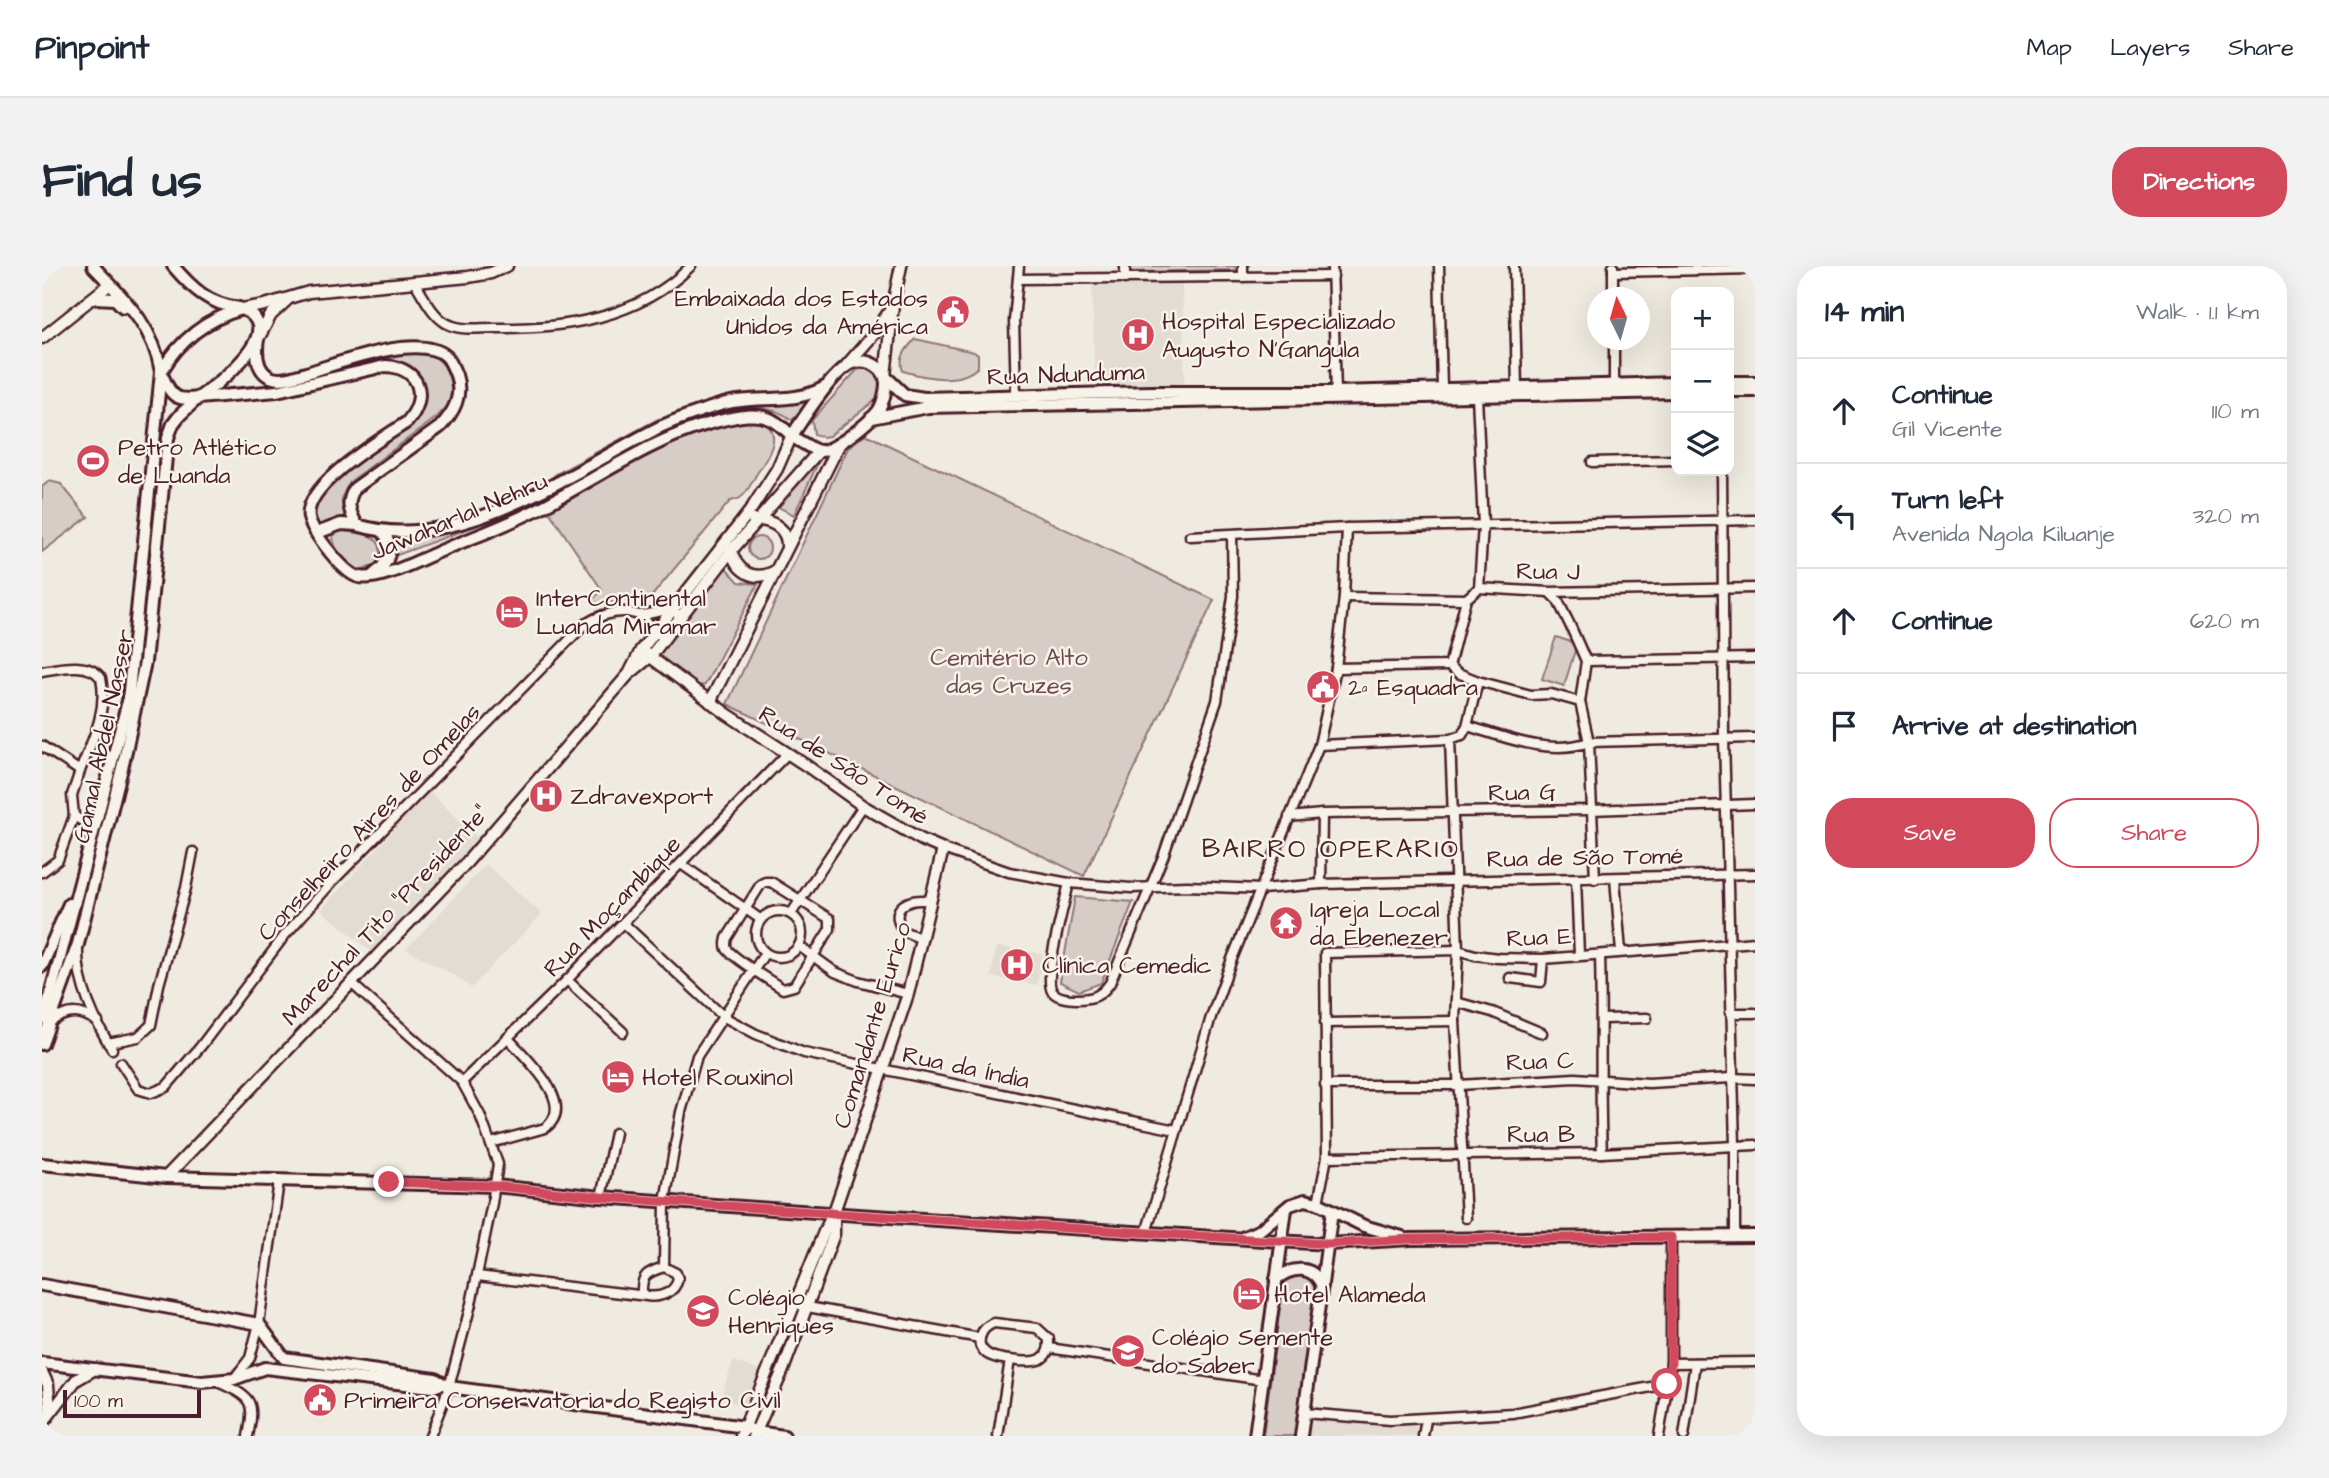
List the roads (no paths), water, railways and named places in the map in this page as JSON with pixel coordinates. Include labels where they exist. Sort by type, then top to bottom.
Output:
[{"type":"main road","points":[[93,266],[139,316],[149,332],[158,353],[161,372],[171,393],[180,398],[198,398]]},
{"type":"main road","points":[[173,266],[201,295],[214,303],[242,309],[257,320],[258,339]]},
{"type":"main road","points":[[95,298],[115,299],[134,320],[151,348],[155,442]]},
{"type":"main road","points":[[161,372],[195,332],[208,322],[242,309]]},
{"type":"main road","name":"Gamal Abdel Nasser","points":[[45,1023],[78,944],[124,760],[145,662],[168,438],[180,415],[229,375],[258,339]]},
{"type":"main road","name":"Jawaharlal Nehru","points":[[258,339],[259,366],[264,373],[276,379],[374,354],[410,348],[433,350],[445,356],[452,365],[459,394],[455,408],[440,427],[355,488],[349,509],[358,525],[383,531],[439,527],[478,517],[542,490],[663,426],[693,414],[724,403],[797,398],[828,386]]},
{"type":"main road","name":"Rua Ndunduma","points":[[846,366],[868,362],[911,397],[1151,392],[1336,392],[1671,383]]},
{"type":"main road","name":"Jawaharlal Nehru","points":[[198,398],[277,391],[385,366],[400,368],[413,376],[420,397],[415,413],[407,422],[348,461],[310,505],[309,516],[317,533],[345,570],[359,577],[371,577],[405,566],[504,526],[661,443],[709,424],[750,415],[768,418],[778,423],[791,438],[819,451]]},
{"type":"main road","points":[[791,438],[828,386],[846,366]]},
{"type":"main road","name":"Gamal Abdel Nasser","points":[[42,1044],[80,879],[128,701],[161,372]]},
{"type":"main road","points":[[819,451],[827,450],[841,442],[880,408],[886,391],[884,376]]},
{"type":"main road","points":[[1734,382],[1755,382]]},
{"type":"main road","points":[[1734,391],[1755,391]]},
{"type":"main road","name":"Rua Ndunduma","points":[[871,418],[916,409],[1671,392]]},
{"type":"main road","points":[[317,533],[331,526],[358,525]]},
{"type":"main road","points":[[371,577],[381,570],[390,554],[383,531]]},
{"type":"main road","name":"Gamal Abdel Nasser","points":[[42,966],[80,879]]},
{"type":"main road","points":[[42,1164],[166,1177],[495,1186],[601,1197],[1328,1244],[1411,1239],[1755,1236]]},
{"type":"main road","points":[[1234,1239],[1260,1230],[1297,1201],[1318,1203],[1364,1226],[1411,1239]]},
{"type":"main road","points":[[1255,1436],[1286,1209]]},
{"type":"main road","points":[[1301,1436],[1332,1211]]},
{"type":"main road","points":[[1276,1279],[1293,1269],[1302,1269],[1314,1274],[1322,1287]]},
{"type":"main road","points":[[42,1285],[259,1324],[284,1358],[435,1378],[445,1386]]},
{"type":"main road","points":[[42,1363],[202,1382],[234,1379],[265,1368],[433,1387],[445,1386],[749,1433],[785,1436]]},
{"type":"street","points":[[242,309],[309,292],[468,277],[507,266]]},
{"type":"street","points":[[414,281],[435,313],[452,326],[567,325],[642,303],[691,266]]},
{"type":"street","points":[[884,376],[901,266]]},
{"type":"street","points":[[1016,396],[1014,321],[1019,266]]},
{"type":"street","points":[[1125,266],[1125,279]]},
{"type":"street","points":[[1242,266],[1243,276]]},
{"type":"street","points":[[1332,266],[1336,392]]},
{"type":"street","points":[[1439,266],[1442,389],[1458,397]]},
{"type":"street","points":[[1504,396],[1517,387],[1514,266]]},
{"type":"street","points":[[1613,287],[1613,269],[1755,269]]},
{"type":"street","points":[[1018,279],[1333,276]]},
{"type":"street","points":[[42,338],[110,284]]},
{"type":"street","points":[[258,339],[271,316],[291,297]]},
{"type":"street","points":[[846,366],[874,334],[893,306]]},
{"type":"street","points":[[1614,350],[1614,384]]},
{"type":"street","points":[[1448,666],[1466,599],[1479,588],[1483,525],[1477,396]]},
{"type":"street","name":"Marechal Tito \"Presidente\"","points":[[677,614],[777,469],[791,438]]},
{"type":"street","points":[[710,702],[841,442]]},
{"type":"street","name":"Marechal Tito \"Presidente\"","points":[[166,1177],[467,862],[646,654],[757,519],[819,451]]},
{"type":"street","points":[[1592,463],[1671,460]]},
{"type":"street","points":[[1722,476],[1724,738],[1735,1237]]},
{"type":"street","points":[[741,522],[757,519],[774,523],[781,528],[788,544],[786,551]]},
{"type":"street","points":[[1190,536],[1232,536],[1347,528],[1755,520]]},
{"type":"street","points":[[1146,1233],[1211,1017],[1319,745],[1336,668],[1344,597],[1347,528]]},
{"type":"street","points":[[1069,883],[1049,983],[1058,996],[1094,998],[1104,992],[1110,983],[1163,857],[1217,701],[1233,596],[1232,536]]},
{"type":"street","points":[[730,537],[731,551],[738,567],[746,573],[763,576],[776,571]]},
{"type":"street","name":"Rua J","points":[[1479,588],[1549,592],[1755,588]]},
{"type":"street","points":[[1549,592],[1558,601],[1586,661],[1580,702],[1589,742],[1595,878]]},
{"type":"street","points":[[1344,597],[1466,599]]},
{"type":"street","points":[[641,615],[659,611],[677,614]]},
{"type":"street","name":"Conselheiro Aires de Omelas","points":[[121,1063],[138,1089],[151,1093],[166,1087],[201,1046],[285,935],[333,881],[585,624],[614,613],[641,615]]},
{"type":"street","points":[[641,615],[660,635]]},
{"type":"street","name":"Rua de São Tomé","points":[[646,654],[710,702],[863,806],[922,840],[1009,872],[1069,883],[1149,888],[1187,886],[1262,889],[1321,884],[1755,874]]},
{"type":"street","points":[[1586,661],[1755,658]]},
{"type":"street","points":[[1336,668],[1448,666],[1479,681],[1531,695],[1551,694],[1580,702]]},
{"type":"street","points":[[42,671],[79,667],[92,669],[101,678],[103,693],[102,711],[96,732],[72,795],[75,816],[58,860],[42,872]]},
{"type":"street","points":[[1319,745],[1450,739],[1462,735],[1479,681]]},
{"type":"street","points":[[1467,726],[1535,745],[1577,746],[1589,742],[1755,737]]},
{"type":"street","points":[[1450,739],[1458,950],[1455,1021],[1466,1218]]},
{"type":"street","points":[[42,746],[80,771]]},
{"type":"street","name":"Rua Moçambique","points":[[462,1082],[567,980],[787,754]]},
{"type":"street","name":"Rua G","points":[[1289,817],[1755,804]]},
{"type":"street","points":[[791,914],[863,806]]},
{"type":"street","points":[[1321,884],[1322,814]]},
{"type":"street","points":[[75,816],[94,828]]},
{"type":"street","name":"Comandante Eurico","points":[[749,1433],[795,1305],[834,1212],[908,994],[943,849]]},
{"type":"street","points":[[78,944],[80,976],[110,1046],[138,1037],[151,1025],[193,852]]},
{"type":"street","points":[[681,864],[760,919]]},
{"type":"street","points":[[1615,878],[1622,952]]},
{"type":"street","points":[[1576,880],[1580,955]]},
{"type":"street","points":[[771,882],[800,901],[830,919],[831,929],[794,986],[783,989],[728,950],[727,938],[761,884],[771,882]]},
{"type":"street","points":[[922,939],[903,931],[898,914],[910,900],[931,901]]},
{"type":"street","points":[[778,910],[791,914],[801,925],[802,939],[799,946],[788,956],[765,953],[756,942],[755,934],[760,919],[778,910]]},
{"type":"street","name":"Rua da Índia","points":[[623,923],[724,1017],[756,1034],[804,1053],[1177,1130]]},
{"type":"street","name":"Rua E","points":[[1325,1023],[1325,953],[1458,950],[1498,958],[1543,959],[1755,942]]},
{"type":"street","points":[[799,946],[835,971],[858,981],[908,994]]},
{"type":"street","points":[[664,1267],[665,1201],[681,1111],[697,1056],[765,953]]},
{"type":"street","points":[[1600,955],[1602,1019],[1599,1079],[1602,1153]]},
{"type":"street","points":[[1510,978],[1541,982],[1543,959]]},
{"type":"street","points":[[567,980],[622,1032]]},
{"type":"street","points":[[351,982],[462,1082],[480,1115],[498,1164],[477,1276],[430,1436]]},
{"type":"street","points":[[1456,1002],[1492,1012],[1542,1033]]},
{"type":"street","points":[[45,1023],[71,1012],[89,1016],[98,1022]]},
{"type":"street","points":[[1730,1013],[1755,1013]]},
{"type":"street","points":[[1602,1019],[1647,1017]]},
{"type":"street","points":[[1318,1203],[1327,1157],[1325,1023],[1455,1021]]},
{"type":"street","points":[[491,1143],[545,1128],[551,1124],[556,1111],[555,1098],[548,1086],[508,1038]]},
{"type":"street","name":"Rua C","points":[[1325,1085],[1459,1085],[1550,1078],[1649,1083],[1755,1079]]},
{"type":"street","points":[[601,1197],[615,1133]]},
{"type":"street","name":"Rua B","points":[[1327,1157],[1602,1153],[1755,1145]]},
{"type":"street","points":[[234,1379],[250,1358],[259,1324],[279,1181]]},
{"type":"street","name":"Comandante Eurico","points":[[749,1433],[807,1307],[834,1234],[834,1212]]},
{"type":"street","points":[[1659,1436],[1671,1363],[1671,1237]]},
{"type":"street","points":[[477,1276],[647,1296],[657,1297],[678,1283],[676,1273],[664,1267],[648,1272],[642,1278],[642,1292],[647,1296]]},
{"type":"street","points":[[795,1305],[980,1338]]},
{"type":"street","points":[[995,1323],[1037,1328],[1049,1339],[1049,1348],[1043,1358],[1038,1360],[1010,1360],[989,1356],[982,1348],[980,1338],[985,1328],[995,1323]]},
{"type":"street","points":[[1049,1348],[1263,1380]]},
{"type":"street","points":[[998,1436],[1010,1360]]},
{"type":"street","points":[[1671,1363],[1755,1362]]},
{"type":"street","points":[[1684,1436],[1695,1363]]},
{"type":"street","points":[[42,1424],[76,1380],[95,1369]]},
{"type":"street","points":[[42,1372],[48,1385],[50,1412]]},
{"type":"street","points":[[218,1382],[244,1394],[250,1401],[248,1436]]},
{"type":"street","points":[[1304,1413],[1352,1419],[1426,1420],[1513,1413],[1667,1384]]},
{"type":"street","points":[[1423,1436],[1426,1420]]},
{"type":"place","name":"Embaixada dos Estados Unidos da América","points":[[953,312]]},
{"type":"place","name":"Hospital Especializado Augusto N’Gangula","points":[[1138,335]]},
{"type":"place","name":"Petro Atlético de Luanda","points":[[93,461]]},
{"type":"place","name":"InterContinental Luanda Miramar","points":[[512,612]]},
{"type":"place","name":"2ª Esquadra","points":[[1323,687]]},
{"type":"place","name":"Zdravexport","points":[[546,796]]},
{"type":"place","name":"Igreja Local da Ebenezer","points":[[1286,923]]},
{"type":"place","name":"Clínica Cemedic","points":[[1017,965]]},
{"type":"place","name":"Hotel Rouxinol","points":[[618,1077]]},
{"type":"place","name":"Hotel Alameda","points":[[1249,1294]]},
{"type":"place","name":"Colégio Henriques","points":[[703,1311]]},
{"type":"place","name":"Colégio Semente do Saber","points":[[1128,1351]]},
{"type":"place","name":"Primeira Conservatoria do Registo Civil","points":[[320,1400]]},
{"type":"district","name":"BAIRRO OPERARIO","points":[[1331,848]]},
{"type":"park label","name":"Cemitério Alto das Cruzes","points":[[1009,671]]}]
